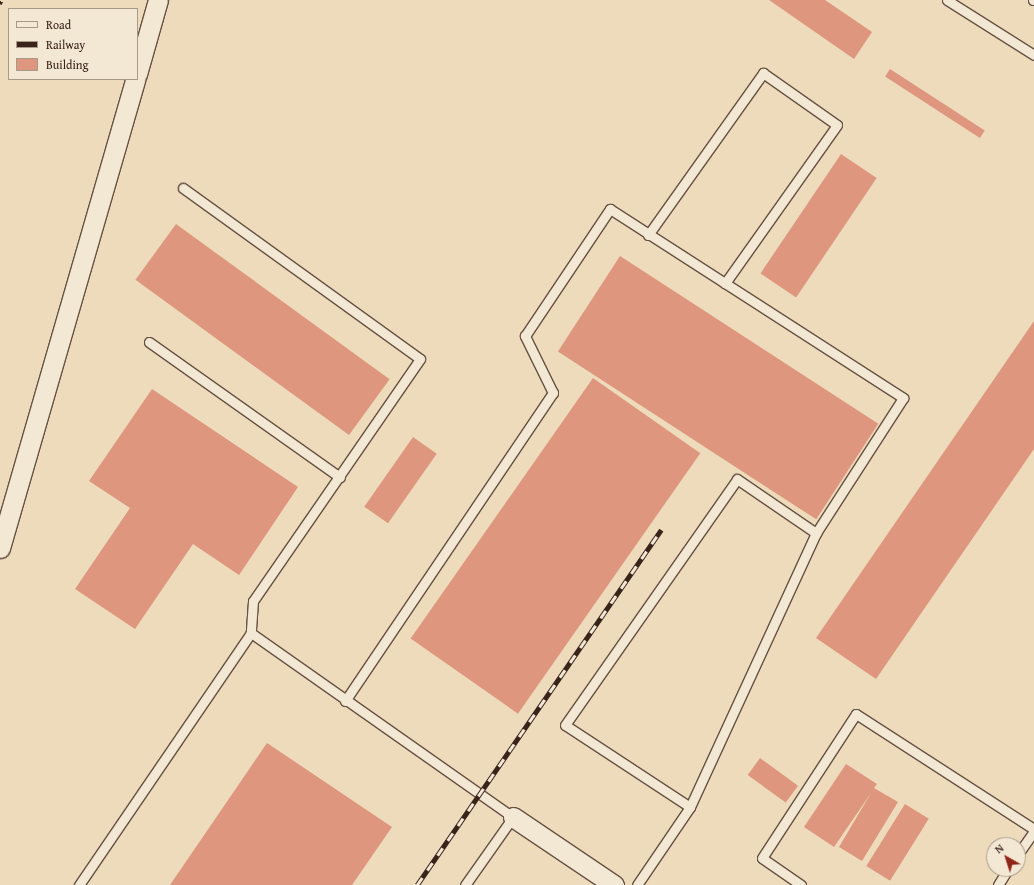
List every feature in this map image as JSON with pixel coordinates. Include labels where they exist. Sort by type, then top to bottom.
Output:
[{"type":"street","points":[[138,70],[158,0]]},
{"type":"street","points":[[0,548],[135,80]]},
{"type":"street","points":[[513,817],[614,885]]},
{"type":"lane","points":[[947,0],[1034,55]]},
{"type":"lane","points":[[648,235],[764,73],[838,125],[725,283]]},
{"type":"lane","points":[[78,885],[251,633],[254,601],[420,359],[183,188]]},
{"type":"lane","points":[[345,701],[553,393],[526,336],[610,209],[648,235],[903,398],[816,533],[690,807],[637,885]]},
{"type":"lane","points":[[149,342],[340,477]]},
{"type":"lane","points":[[690,807],[565,725],[737,479],[816,533]]},
{"type":"lane","points":[[251,633],[345,701],[513,817],[465,885]]},
{"type":"lane","points":[[801,885],[762,858],[856,714],[1034,830],[1026,842]]},
{"type":"path","points":[[0,4],[2,0]]},
{"type":"building","points":[[769,0],[825,0],[872,32],[854,59]]},
{"type":"building","points":[[890,69],[985,131],[980,138],[885,77]]},
{"type":"building","points":[[841,154],[877,178],[796,297],[760,273]]},
{"type":"building","points":[[176,224],[390,379],[349,435],[135,280]]},
{"type":"building","points":[[620,256],[878,424],[816,519],[558,352]]},
{"type":"building","points":[[1034,321],[1034,449],[876,679],[816,638]]},
{"type":"building","points":[[593,378],[700,453],[518,714],[411,638]]},
{"type":"building","points":[[152,389],[298,487],[239,575],[193,544],[135,629],[75,589],[130,508],[89,481]]},
{"type":"building","points":[[413,437],[437,454],[388,523],[364,507]]},
{"type":"building","points":[[267,743],[392,827],[352,885],[170,885]]},
{"type":"building","points":[[760,758],[798,786],[786,803],[748,775]]},
{"type":"building","points":[[846,764],[877,784],[874,788],[898,802],[862,861],[839,847],[871,793],[834,847],[804,827]]},
{"type":"building","points":[[905,804],[929,819],[890,881],[866,866]]},
{"type":"railway","points":[[417,885],[661,530]]}]
